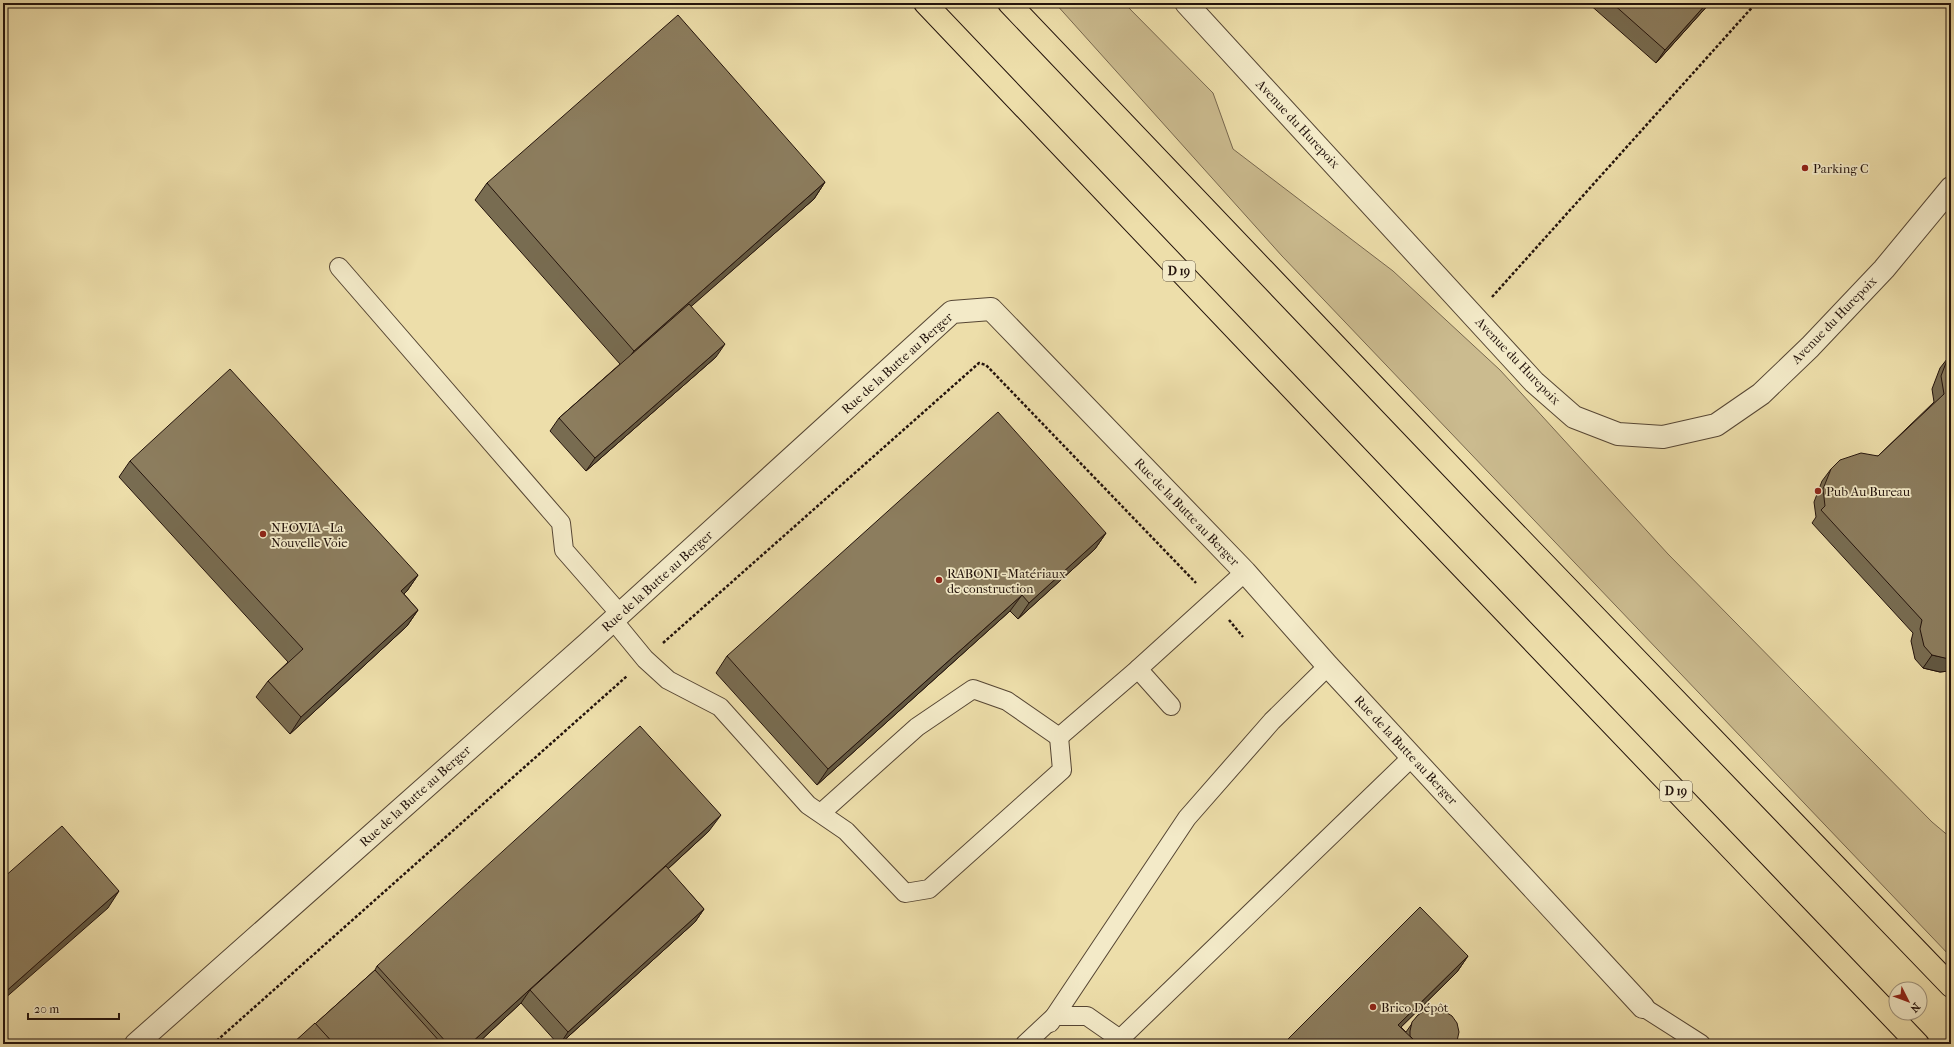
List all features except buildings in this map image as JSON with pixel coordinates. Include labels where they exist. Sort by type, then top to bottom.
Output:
[{"type":"main road","name":"D 19","points":[[926,3],[1439,544],[1918,1044]]},
{"type":"main road","points":[[1009,3],[1475,492],[1951,986]]},
{"type":"street","name":"Avenue du Hurepoix","points":[[1186,3],[1534,382],[1574,417],[1618,434],[1663,437],[1716,425],[1761,394],[1810,347],[1884,268],[1951,188]]},
{"type":"street","name":"Rue de la Butte au Berger","points":[[136,1044],[617,617],[952,312],[991,309],[1245,572],[1328,666],[1643,1007]]},
{"type":"lane","points":[[339,267],[561,522],[564,550],[617,617],[645,659],[668,680],[720,707],[808,805],[846,831],[905,893],[929,889],[1062,770],[1059,737]]},
{"type":"lane","points":[[1059,737],[1138,669],[1245,572]]},
{"type":"lane","points":[[1037,1044],[1186,818],[1272,721],[1328,666]]},
{"type":"lane","points":[[1138,669],[1171,706]]},
{"type":"lane","points":[[821,813],[918,727],[973,689],[1007,701],[1059,737]]},
{"type":"lane","points":[[1025,1044],[1055,1016],[1087,1016],[1122,1042],[1412,757]]},
{"type":"lane","points":[[1643,1007],[1680,1044]]},
{"type":"lane","points":[[1643,1007],[1701,1044]]},
{"type":"path","points":[[1474,316],[1756,3]]},
{"type":"path","points":[[213,1044],[978,362],[986,365],[1213,601],[1243,637]]},
{"type":"shaded area","points":[[1055,3],[1124,3],[1213,93],[1233,149],[1393,271],[1500,370],[1668,554],[1932,822],[1951,838],[1951,957],[1282,256]]},
{"type":"place","name":"Parking C","points":[[1805,168]]},
{"type":"place","name":"Pub Au Bureau","points":[[1818,491]]},
{"type":"place","name":"NEOVIA - La Nouvelle Voie","points":[[263,534]]},
{"type":"place","name":"RABONI - Matériaux de construction","points":[[939,580]]},
{"type":"place","name":"Brico Dépôt","points":[[1373,1007]]}]
